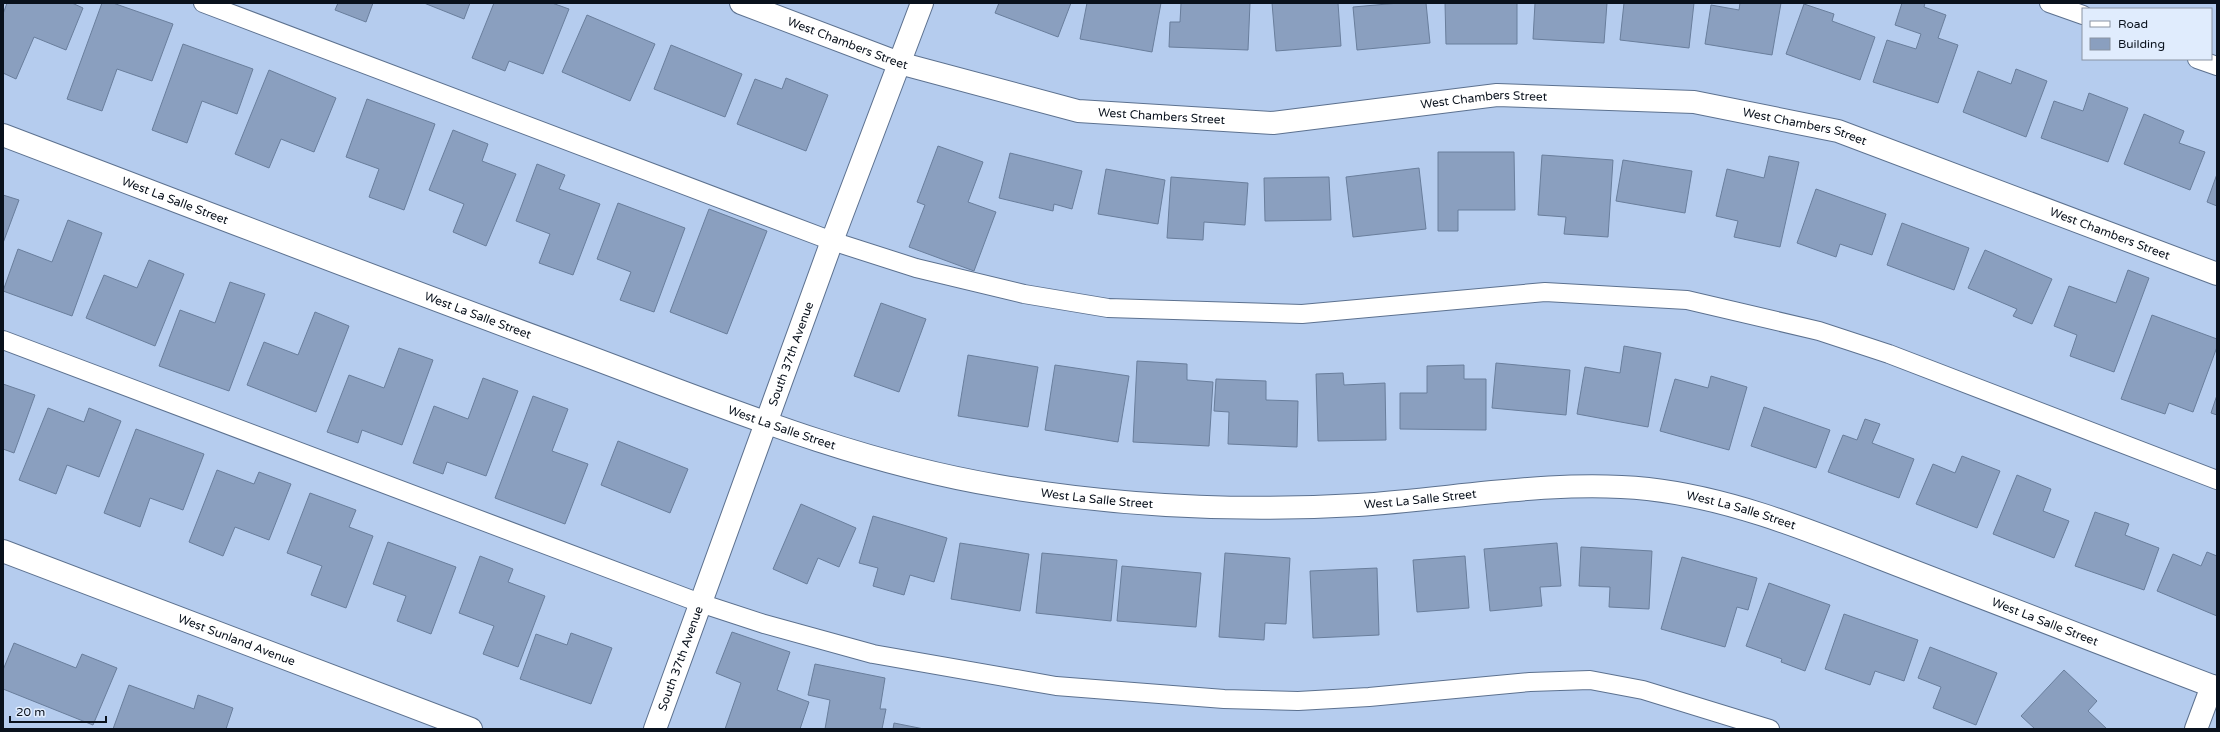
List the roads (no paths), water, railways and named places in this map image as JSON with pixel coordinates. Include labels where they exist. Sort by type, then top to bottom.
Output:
[{"type":"street","name":"West Chambers Street","points":[[741,3],[899,63],[1078,111],[1273,122],[1497,95],[1694,102],[1838,131],[2217,274]]},
{"type":"street","name":"South 37th Avenue","points":[[655,729],[832,241],[922,3]]},
{"type":"street","name":"West La Salle Street","points":[[3,135],[465,311],[766,423],[896,464],[996,486],[1075,497],[1182,506],[1263,509],[1355,505],[1569,486],[1648,490],[1721,502],[1796,526],[2214,687]]},
{"type":"street","name":"West Sunland Avenue","points":[[3,551],[471,729]]},
{"type":"street","points":[[2196,729],[2214,687]]},
{"type":"lane","points":[[203,3],[832,241],[916,268],[1024,294],[1108,308],[1302,314],[1545,292],[1687,300],[1819,331],[1882,352],[2217,480]]},
{"type":"lane","points":[[2049,3],[2082,15]]},
{"type":"lane","points":[[2200,60],[2217,66]]},
{"type":"lane","points":[[3,340],[700,603],[764,624],[873,654],[1056,686],[1216,698],[1298,701],[1369,697],[1530,682],[1590,680],[1643,690],[1770,729]]}]
